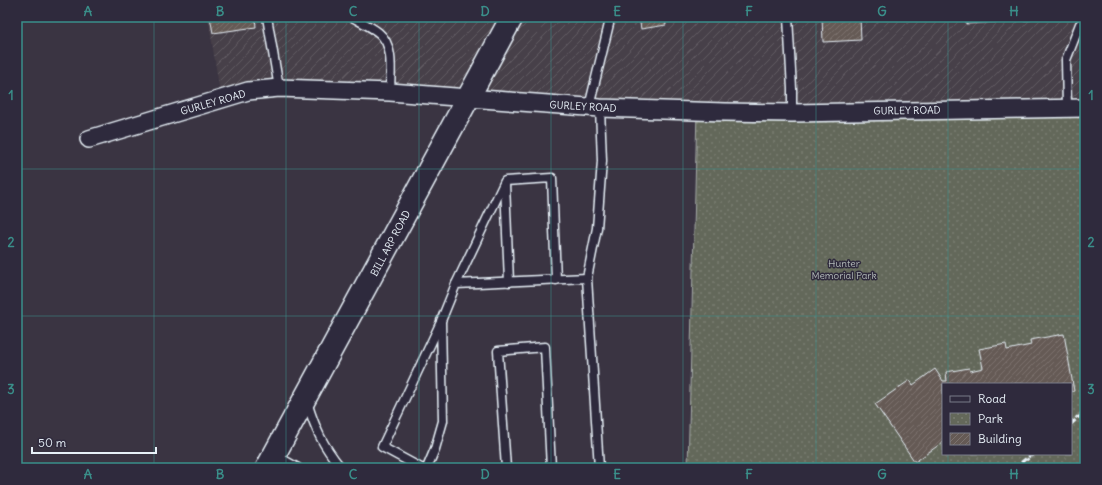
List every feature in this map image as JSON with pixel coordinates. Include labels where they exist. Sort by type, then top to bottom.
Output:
[{"type":"main road","name":"BILL ARP ROAD","points":[[271,461],[512,17]]},
{"type":"street","name":"GURLEY ROAD","points":[[89,139],[248,91],[279,88],[390,92],[595,108],[792,113],[1067,107],[1085,108]]},
{"type":"lane","points":[[267,17],[279,88]]},
{"type":"lane","points":[[352,17],[380,33],[387,45],[390,54],[390,92]]},
{"type":"lane","points":[[599,468],[587,278],[597,228],[602,161],[595,108],[609,24],[608,17]]},
{"type":"lane","points":[[788,17],[792,113]]},
{"type":"lane","points":[[1067,107],[1066,60],[1080,24],[1085,22]]},
{"type":"lane","points":[[505,181],[552,178],[556,280]]},
{"type":"lane","points":[[505,181],[509,282]]},
{"type":"lane","points":[[421,468],[382,447],[441,321],[456,284],[505,181]]},
{"type":"lane","points":[[456,284],[587,278]]},
{"type":"lane","points":[[427,468],[435,449],[443,421],[441,321]]},
{"type":"lane","points":[[506,468],[498,351],[545,347],[551,468]]},
{"type":"lane","points":[[306,397],[316,431],[327,450],[341,468]]},
{"type":"lane","points":[[271,461],[298,468]]},
{"type":"path","points":[[1072,421],[1085,410]]},
{"type":"path","points":[[1017,468],[1033,455]]},
{"type":"shaded area","points":[[208,17],[1085,17],[1085,111],[792,113],[279,88],[221,99]]},
{"type":"green space","name":"Hunter Memorial Park","points":[[697,111],[837,118],[1085,117],[1085,468],[688,468]]},
{"type":"building","points":[[210,17],[255,17],[256,27],[213,33]]},
{"type":"building","points":[[639,17],[668,17],[665,18],[666,25],[641,29]]},
{"type":"building","points":[[822,17],[860,17],[861,40],[823,42]]},
{"type":"building","points":[[966,17],[1031,17],[1031,20],[966,24]]},
{"type":"building","points":[[1064,334],[1074,391],[1072,392],[1072,383],[942,383],[942,443],[915,462],[875,404],[910,380],[913,385],[935,369],[943,381],[947,381],[946,372],[969,368],[970,371],[983,368],[979,349],[1006,344],[1007,350],[1031,345],[1030,340]]},
{"type":"railway","points":[[1072,423],[1085,412]]},
{"type":"railway","points":[[1014,468],[1031,455]]}]
